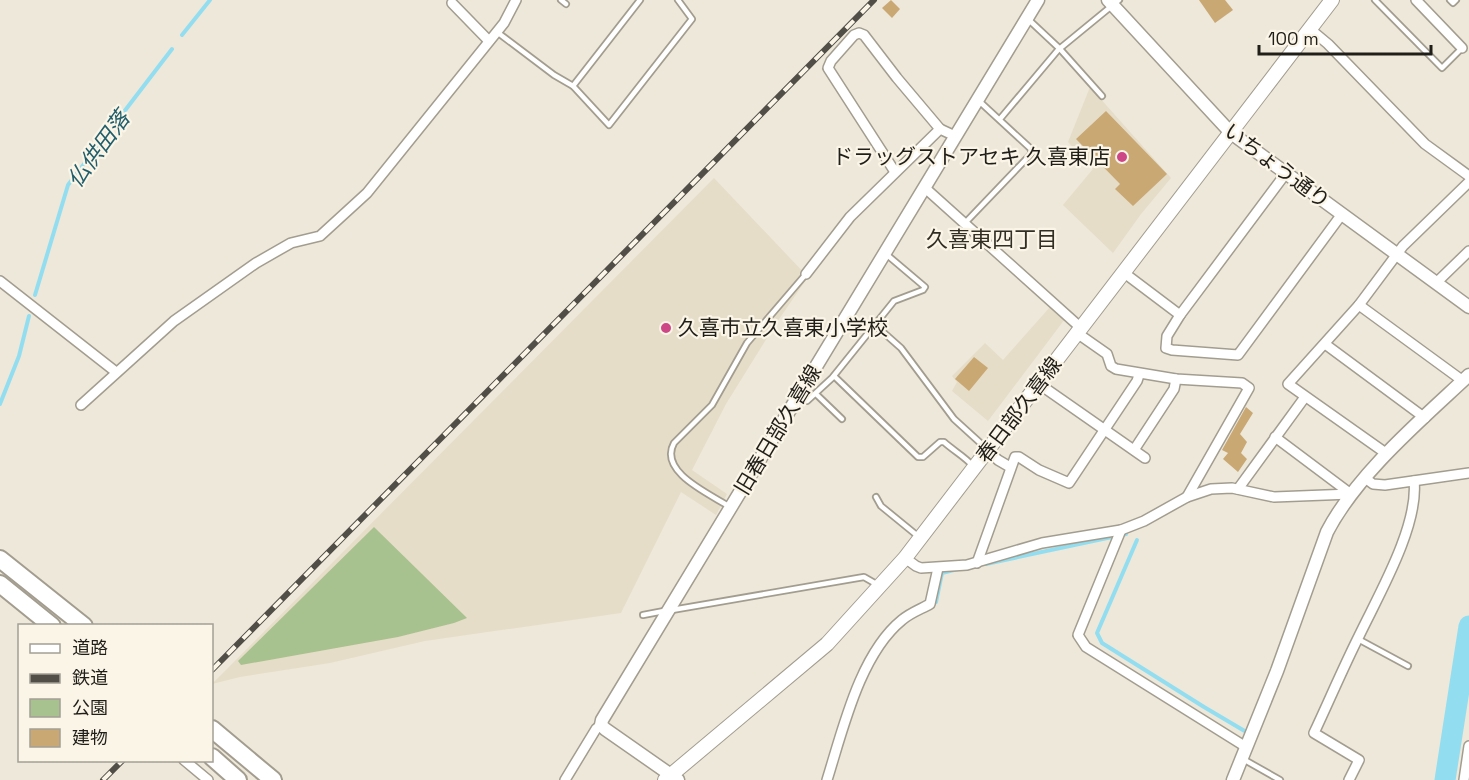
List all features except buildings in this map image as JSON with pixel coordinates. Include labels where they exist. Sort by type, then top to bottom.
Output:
[{"type":"highway","points":[[0,559],[81,624]]},
{"type":"highway","points":[[0,584],[50,624]]},
{"type":"highway","points":[[213,730],[273,780]]},
{"type":"highway","points":[[213,758],[238,780]]},
{"type":"main road","name":"春日部久喜線","points":[[672,778],[827,644],[881,587],[975,468],[1332,0]]},
{"type":"street","points":[[81,405],[174,321],[256,263],[291,243],[320,236],[367,193],[504,23],[516,0]]},
{"type":"street","name":"旧春日部久喜線","points":[[601,725],[668,610],[1038,0]]},
{"type":"street","points":[[1416,0],[1462,48]]},
{"type":"street","name":"いちょう通り","points":[[1113,2],[1232,133],[1469,307]]},
{"type":"street","points":[[452,3],[489,41]]},
{"type":"street","points":[[1310,29],[1328,44],[1425,144],[1469,176]]},
{"type":"street","points":[[895,172],[828,68],[831,61],[854,35],[860,33],[864,35],[940,129],[955,136]]},
{"type":"street","points":[[806,274],[850,217],[940,129]]},
{"type":"street","points":[[1286,173],[1180,315],[1167,336],[1166,348],[1238,355],[1342,214]]},
{"type":"street","points":[[1387,454],[1288,384],[1359,305],[1396,255],[1469,182]]},
{"type":"street","points":[[924,188],[1107,354],[1111,366],[1139,375],[1242,383],[1249,388],[1187,497]]},
{"type":"street","points":[[1436,283],[1469,251]]},
{"type":"street","points":[[1123,272],[1180,315]]},
{"type":"street","points":[[0,280],[116,372]]},
{"type":"street","points":[[1233,780],[1277,671],[1327,532],[1351,494],[1365,478],[1466,378],[1359,305]]},
{"type":"street","points":[[1326,344],[1425,418]]},
{"type":"street","points":[[977,563],[1015,457],[1070,483],[1139,375]]},
{"type":"street","points":[[1134,450],[1174,389],[1176,379]]},
{"type":"street","points":[[1039,384],[1145,458]]},
{"type":"street","points":[[1238,489],[1305,397]]},
{"type":"street","points":[[1275,438],[1351,494]]},
{"type":"street","points":[[988,451],[1010,467]]},
{"type":"street","points":[[1365,478],[1378,485],[1469,473]]},
{"type":"street","points":[[1349,780],[1359,760],[1314,733],[1395,562],[1415,499],[1414,482]]},
{"type":"street","points":[[905,558],[916,566],[928,569],[977,563],[1042,543],[1121,530],[1144,521],[1187,497],[1211,489],[1238,489],[1274,497],[1351,494]]},
{"type":"street","points":[[1121,530],[1078,635],[1086,647],[1244,753]]},
{"type":"street","points":[[827,780],[843,727],[868,663],[884,637],[903,618],[930,604],[938,568]]},
{"type":"street","points":[[565,780],[596,729],[601,725],[672,778]]},
{"type":"street","points":[[1464,780],[1469,746]]},
{"type":"street","points":[[186,762],[208,780]]},
{"type":"lane","points":[[573,86],[640,0]]},
{"type":"lane","points":[[497,32],[554,75],[573,86],[609,125],[692,20],[678,0]]},
{"type":"lane","points":[[1375,0],[1442,68],[1462,48]]},
{"type":"lane","points":[[1450,0],[1453,3],[1456,0]]},
{"type":"lane","points":[[1000,119],[1060,49],[1113,2]]},
{"type":"lane","points":[[1026,19],[1037,26],[1060,49],[1102,96]]},
{"type":"lane","points":[[964,223],[1032,153],[1030,148],[977,99]]},
{"type":"lane","points":[[798,397],[807,401],[834,376],[894,301],[919,293],[926,287],[884,253]]},
{"type":"lane","points":[[731,507],[678,472],[672,462],[671,449],[712,405],[747,343],[806,274]]},
{"type":"lane","points":[[875,325],[901,348],[954,419],[988,451]]},
{"type":"lane","points":[[834,376],[918,457],[923,458],[939,442],[944,442],[956,453],[962,454],[975,468]]},
{"type":"lane","points":[[816,394],[842,419]]},
{"type":"lane","points":[[876,497],[881,506],[921,538]]},
{"type":"lane","points":[[643,615],[858,578],[872,580],[881,587]]},
{"type":"lane","points":[[1357,639],[1408,666]]},
{"type":"lane","points":[[1244,753],[1280,780]]},
{"type":"shaded area","points":[[1090,87],[1171,178],[1113,253],[1063,205],[1093,169],[1068,142]]},
{"type":"shaded area","points":[[714,178],[808,277],[726,404],[692,470],[727,494],[716,515],[681,492],[621,613],[425,641],[330,663],[213,683]]},
{"type":"shaded area","points":[[1050,307],[1065,319],[988,421],[952,391],[957,382],[952,376],[985,343],[1003,360]]},
{"type":"green space","points":[[374,527],[467,618],[398,637],[241,665],[238,661]]},
{"type":"waterway","name":"仏供田落","points":[[182,35],[210,0]]},
{"type":"waterway","name":"仏供田落","points":[[35,295],[68,185],[172,49]]},
{"type":"waterway","name":"仏供田落","points":[[0,404],[19,356],[29,316]]},
{"type":"waterway","points":[[986,564],[1126,534]]},
{"type":"waterway","points":[[1137,540],[1097,633],[1102,643],[1248,733]]},
{"type":"waterway","points":[[931,605],[936,602],[942,573],[958,569]]},
{"type":"waterway","points":[[1445,780],[1469,626]]},
{"type":"railway","points":[[213,669],[874,0]]},
{"type":"railway","points":[[103,780],[121,762]]},
{"type":"place","name":"ドラッグストアセキ 久喜東店","points":[[1122,157]]},
{"type":"place","name":"久喜市立久喜東小学校","points":[[666,328]]},
{"type":"district","name":"久喜東四丁目","points":[[992,239]]}]
